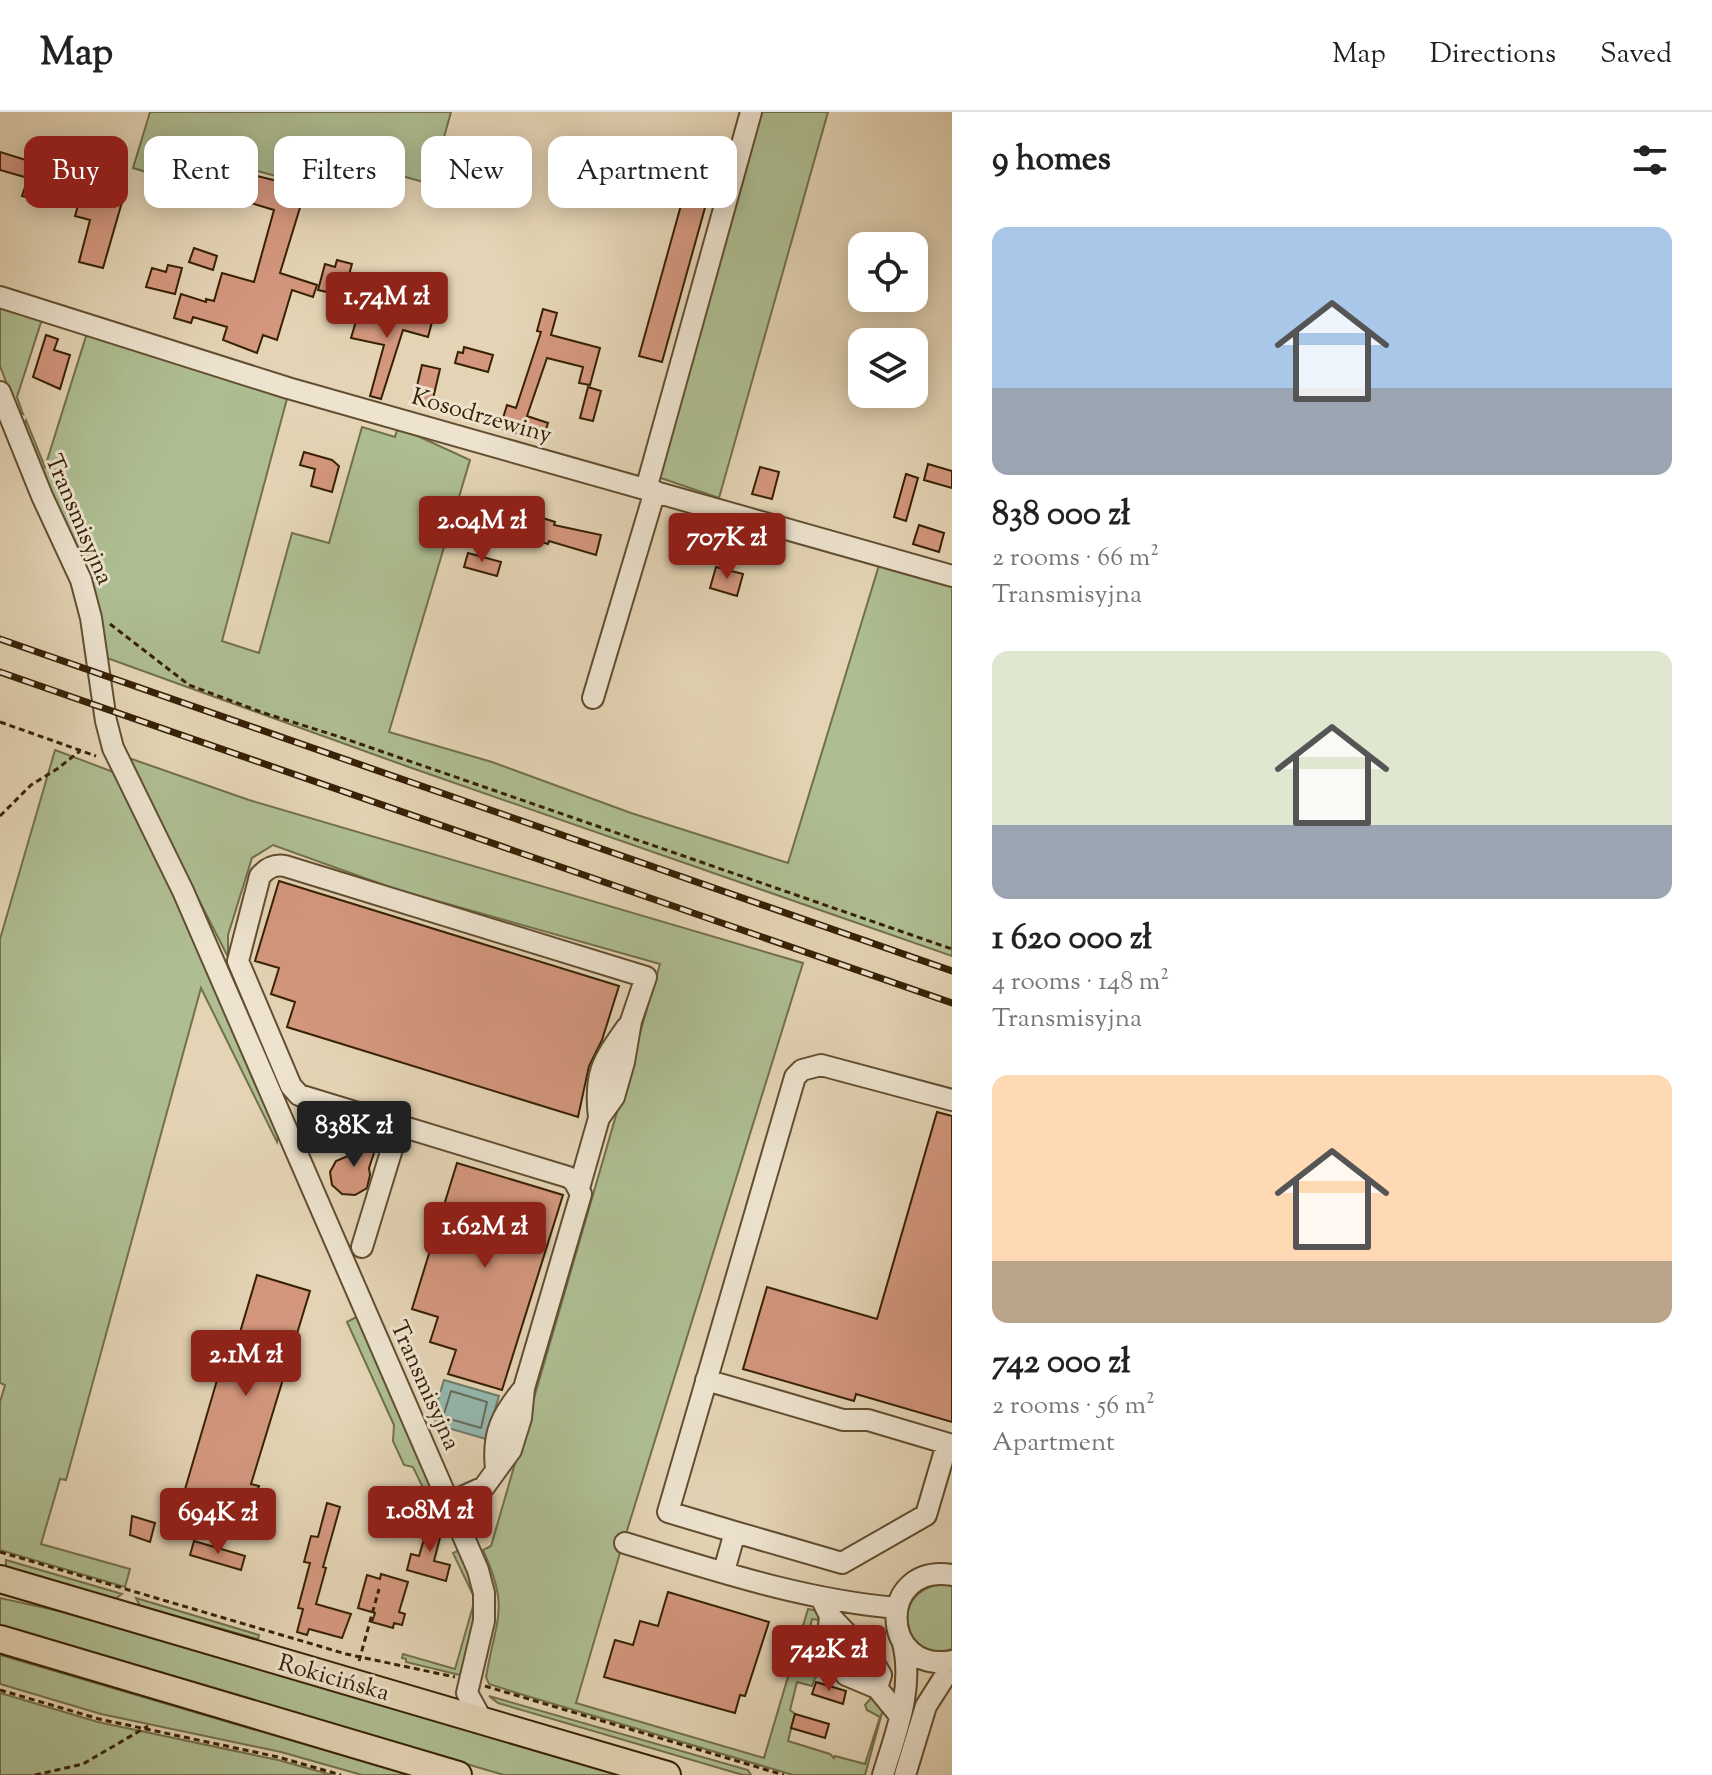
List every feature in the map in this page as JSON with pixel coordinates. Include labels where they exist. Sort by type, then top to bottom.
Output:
[{"type":"main road","name":"Rokicińska","points":[[0,1579],[667,1775]]},
{"type":"main road","points":[[0,1639],[458,1775]]},
{"type":"street","points":[[593,698],[751,112]]},
{"type":"street","name":"Kosodrzewiny","points":[[0,297],[288,388],[952,576]]},
{"type":"street","name":"Transmisyjna","points":[[0,392],[42,496],[81,580],[91,618],[106,721],[119,763],[183,891],[478,1570],[484,1593],[483,1628],[468,1684]]},
{"type":"street","points":[[449,1503],[484,1487],[494,1477],[494,1447],[504,1413],[524,1388],[580,1202],[579,1188],[599,1118],[614,1097],[631,1021],[646,977],[285,866],[271,867],[260,876],[238,961],[291,1086],[299,1095],[568,1177],[579,1188]]},
{"type":"street","points":[[706,1380],[843,1420],[868,1420],[949,1444],[926,1515],[842,1563],[668,1512],[706,1380],[795,1077],[802,1070],[821,1065],[952,1100]]},
{"type":"street","points":[[362,1247],[399,1126]]},
{"type":"street","points":[[724,1571],[735,1532]]},
{"type":"street","points":[[625,1543],[724,1571],[826,1607],[897,1608]]},
{"type":"street","points":[[883,1775],[900,1716],[908,1670],[897,1630],[897,1608],[903,1594],[916,1580],[934,1574],[952,1575]]},
{"type":"street","points":[[826,1607],[848,1635],[860,1640],[881,1675],[877,1688]]},
{"type":"street","points":[[826,1607],[827,1647],[846,1675],[877,1688],[900,1716]]},
{"type":"street","points":[[903,1643],[910,1651],[929,1661],[952,1663],[926,1706],[905,1775]]},
{"type":"street","points":[[430,1705],[451,1699],[468,1684]]},
{"type":"street","points":[[468,1684],[469,1699],[482,1720]]},
{"type":"path","points":[[91,618],[117,627],[189,685],[952,949]]},
{"type":"path","points":[[0,722],[119,763]]},
{"type":"path","points":[[0,816],[31,785],[80,751]]},
{"type":"path","points":[[0,1552],[360,1659],[416,1667],[784,1775]]},
{"type":"path","points":[[360,1659],[379,1589]]},
{"type":"path","points":[[0,1690],[99,1719],[278,1757],[341,1775]]},
{"type":"path","points":[[35,1775],[83,1764],[148,1726]]},
{"type":"green space","points":[[150,112],[451,112],[444,136],[421,136],[421,181],[405,177],[405,136],[274,136],[274,176],[258,171],[258,136],[144,136],[144,171],[133,168]]},
{"type":"green space","points":[[757,112],[828,112],[719,498],[658,477],[731,208],[737,208],[737,186]]},
{"type":"green space","points":[[0,304],[42,319],[17,397],[23,414],[17,411],[0,366]]},
{"type":"green space","points":[[87,333],[288,395],[222,641],[259,653],[292,533],[329,543],[362,427],[395,437],[398,427],[470,460],[389,732],[492,762],[631,813],[788,863],[880,562],[952,584],[952,956],[406,766],[107,658],[94,597],[23,427],[26,420],[45,467]]},
{"type":"green space","points":[[55,750],[116,773],[208,963],[279,1129],[277,1142],[201,988],[66,1480],[60,1479],[41,1544],[130,1569],[125,1587],[0,1550],[0,1402],[5,1385],[0,1383],[0,939]]},
{"type":"green space","points":[[126,757],[249,800],[803,963],[576,1703],[764,1758],[808,1609],[818,1611],[819,1620],[812,1619],[807,1640],[814,1642],[813,1655],[822,1673],[815,1678],[812,1686],[797,1682],[790,1710],[795,1714],[788,1741],[834,1758],[865,1764],[880,1717],[867,1710],[865,1705],[872,1697],[883,1709],[865,1775],[793,1775],[520,1694],[489,1684],[486,1677],[497,1626],[498,1601],[483,1550],[491,1546],[660,964],[395,889],[273,845],[252,858],[228,935],[228,957]]},
{"type":"green space","points":[[360,1315],[435,1492],[427,1496],[413,1467],[404,1465],[393,1441],[394,1425],[347,1322]]},
{"type":"green space","points":[[439,1503],[461,1549],[474,1597],[453,1553],[460,1550]]},
{"type":"green space","points":[[6,1560],[122,1594],[115,1599],[6,1567]]},
{"type":"green space","points":[[941,1584],[952,1586],[952,1649],[936,1651],[923,1647],[913,1638],[908,1626],[908,1612],[913,1600],[924,1590]]},
{"type":"green space","points":[[0,1598],[63,1612],[621,1775],[504,1775],[0,1627]]},
{"type":"green space","points":[[136,1598],[259,1635],[258,1639],[140,1606]]},
{"type":"green space","points":[[474,1601],[469,1648],[460,1675],[406,1662],[402,1658],[403,1654],[455,1669]]},
{"type":"green space","points":[[0,1655],[409,1775],[362,1775],[281,1752],[101,1714],[0,1684]]},
{"type":"green space","points":[[0,1693],[98,1722],[278,1760],[332,1775],[0,1775]]},
{"type":"green space","points":[[489,1696],[748,1770],[751,1775],[498,1703]]},
{"type":"water","points":[[444,1380],[499,1396],[486,1439],[437,1425],[433,1416]]},
{"type":"building","points":[[0,152],[24,159],[24,177],[0,170]]},
{"type":"building","points":[[258,176],[274,180],[274,208],[300,208],[280,273],[317,285],[313,297],[292,290],[277,340],[263,335],[257,353],[223,340],[227,327],[193,317],[191,323],[174,318],[181,294],[206,302],[206,299],[214,301],[222,273],[254,282],[274,210],[258,205]]},
{"type":"building","points":[[77,208],[120,208],[103,268],[79,262],[90,220],[75,216]]},
{"type":"building","points":[[680,208],[705,208],[662,362],[639,356]]},
{"type":"building","points":[[194,248],[217,256],[213,270],[189,262]]},
{"type":"building","points":[[337,260],[352,264],[345,289],[333,286],[331,293],[318,290],[325,264],[335,267]]},
{"type":"building","points":[[168,265],[182,268],[175,294],[146,287],[152,268],[166,272]]},
{"type":"building","points":[[543,309],[557,313],[551,335],[600,348],[590,385],[579,383],[583,367],[547,358],[527,416],[548,423],[542,441],[500,428],[507,405],[516,408],[541,332],[537,331]]},
{"type":"building","points":[[359,311],[391,320],[394,311],[432,322],[428,337],[403,330],[381,399],[370,396],[384,345],[351,338]]},
{"type":"building","points":[[46,335],[58,339],[54,350],[70,355],[60,389],[33,377]]},
{"type":"building","points":[[464,347],[493,355],[488,372],[455,363],[458,352],[463,353]]},
{"type":"building","points":[[422,365],[440,369],[431,407],[418,404],[422,387],[417,386]]},
{"type":"building","points":[[588,387],[601,391],[593,421],[580,418]]},
{"type":"building","points":[[304,452],[332,460],[339,466],[332,492],[311,486],[315,469],[300,465]]},
{"type":"building","points":[[928,464],[952,471],[952,488],[924,480]]},
{"type":"building","points":[[760,467],[779,472],[772,499],[752,494]]},
{"type":"building","points":[[906,474],[918,478],[906,521],[894,517]]},
{"type":"building","points":[[527,513],[555,522],[554,525],[601,535],[596,555],[521,536],[514,531],[519,514],[526,516]]},
{"type":"building","points":[[919,525],[944,533],[939,552],[913,544]]},
{"type":"building","points":[[468,553],[501,562],[497,576],[464,567]]},
{"type":"building","points":[[716,567],[743,574],[737,596],[710,588]]},
{"type":"building","points":[[279,881],[619,986],[602,1040],[589,1066],[578,1117],[287,1027],[295,1002],[271,994],[279,968],[255,961]]},
{"type":"building","points":[[937,1112],[952,1116],[952,1422],[856,1394],[854,1401],[743,1369],[767,1287],[877,1319]]},
{"type":"building","points":[[361,1135],[378,1141],[369,1168],[367,1188],[355,1195],[342,1194],[332,1185],[330,1172],[336,1161],[355,1153]]},
{"type":"building","points":[[457,1163],[563,1195],[502,1390],[448,1374],[456,1350],[430,1342],[438,1317],[412,1309]]},
{"type":"building","points":[[257,1275],[310,1291],[251,1484],[259,1486],[249,1516],[183,1496],[225,1353],[233,1356]]},
{"type":"building","points":[[327,1503],[340,1507],[316,1604],[351,1614],[342,1638],[309,1629],[307,1635],[297,1632],[303,1609],[298,1608],[310,1563],[304,1562],[311,1536],[318,1537]]},
{"type":"building","points":[[433,1509],[442,1530],[434,1561],[450,1565],[446,1581],[407,1570],[411,1554],[419,1556]]},
{"type":"building","points":[[132,1516],[155,1523],[150,1542],[130,1535]]},
{"type":"building","points":[[194,1541],[245,1556],[241,1570],[190,1555]]},
{"type":"building","points":[[381,1574],[408,1582],[399,1612],[405,1614],[402,1625],[394,1623],[393,1628],[372,1622],[375,1613],[358,1608],[367,1575],[380,1579]]},
{"type":"building","points":[[668,1592],[769,1622],[745,1696],[740,1695],[735,1713],[604,1677],[615,1640],[633,1645],[640,1621],[658,1626]]},
{"type":"building","points":[[816,1682],[846,1691],[843,1704],[812,1694]]},
{"type":"building","points":[[795,1714],[829,1724],[825,1738],[791,1728]]},
{"type":"railway","points":[[0,639],[952,971]]},
{"type":"railway","points":[[0,672],[952,1003]]}]
